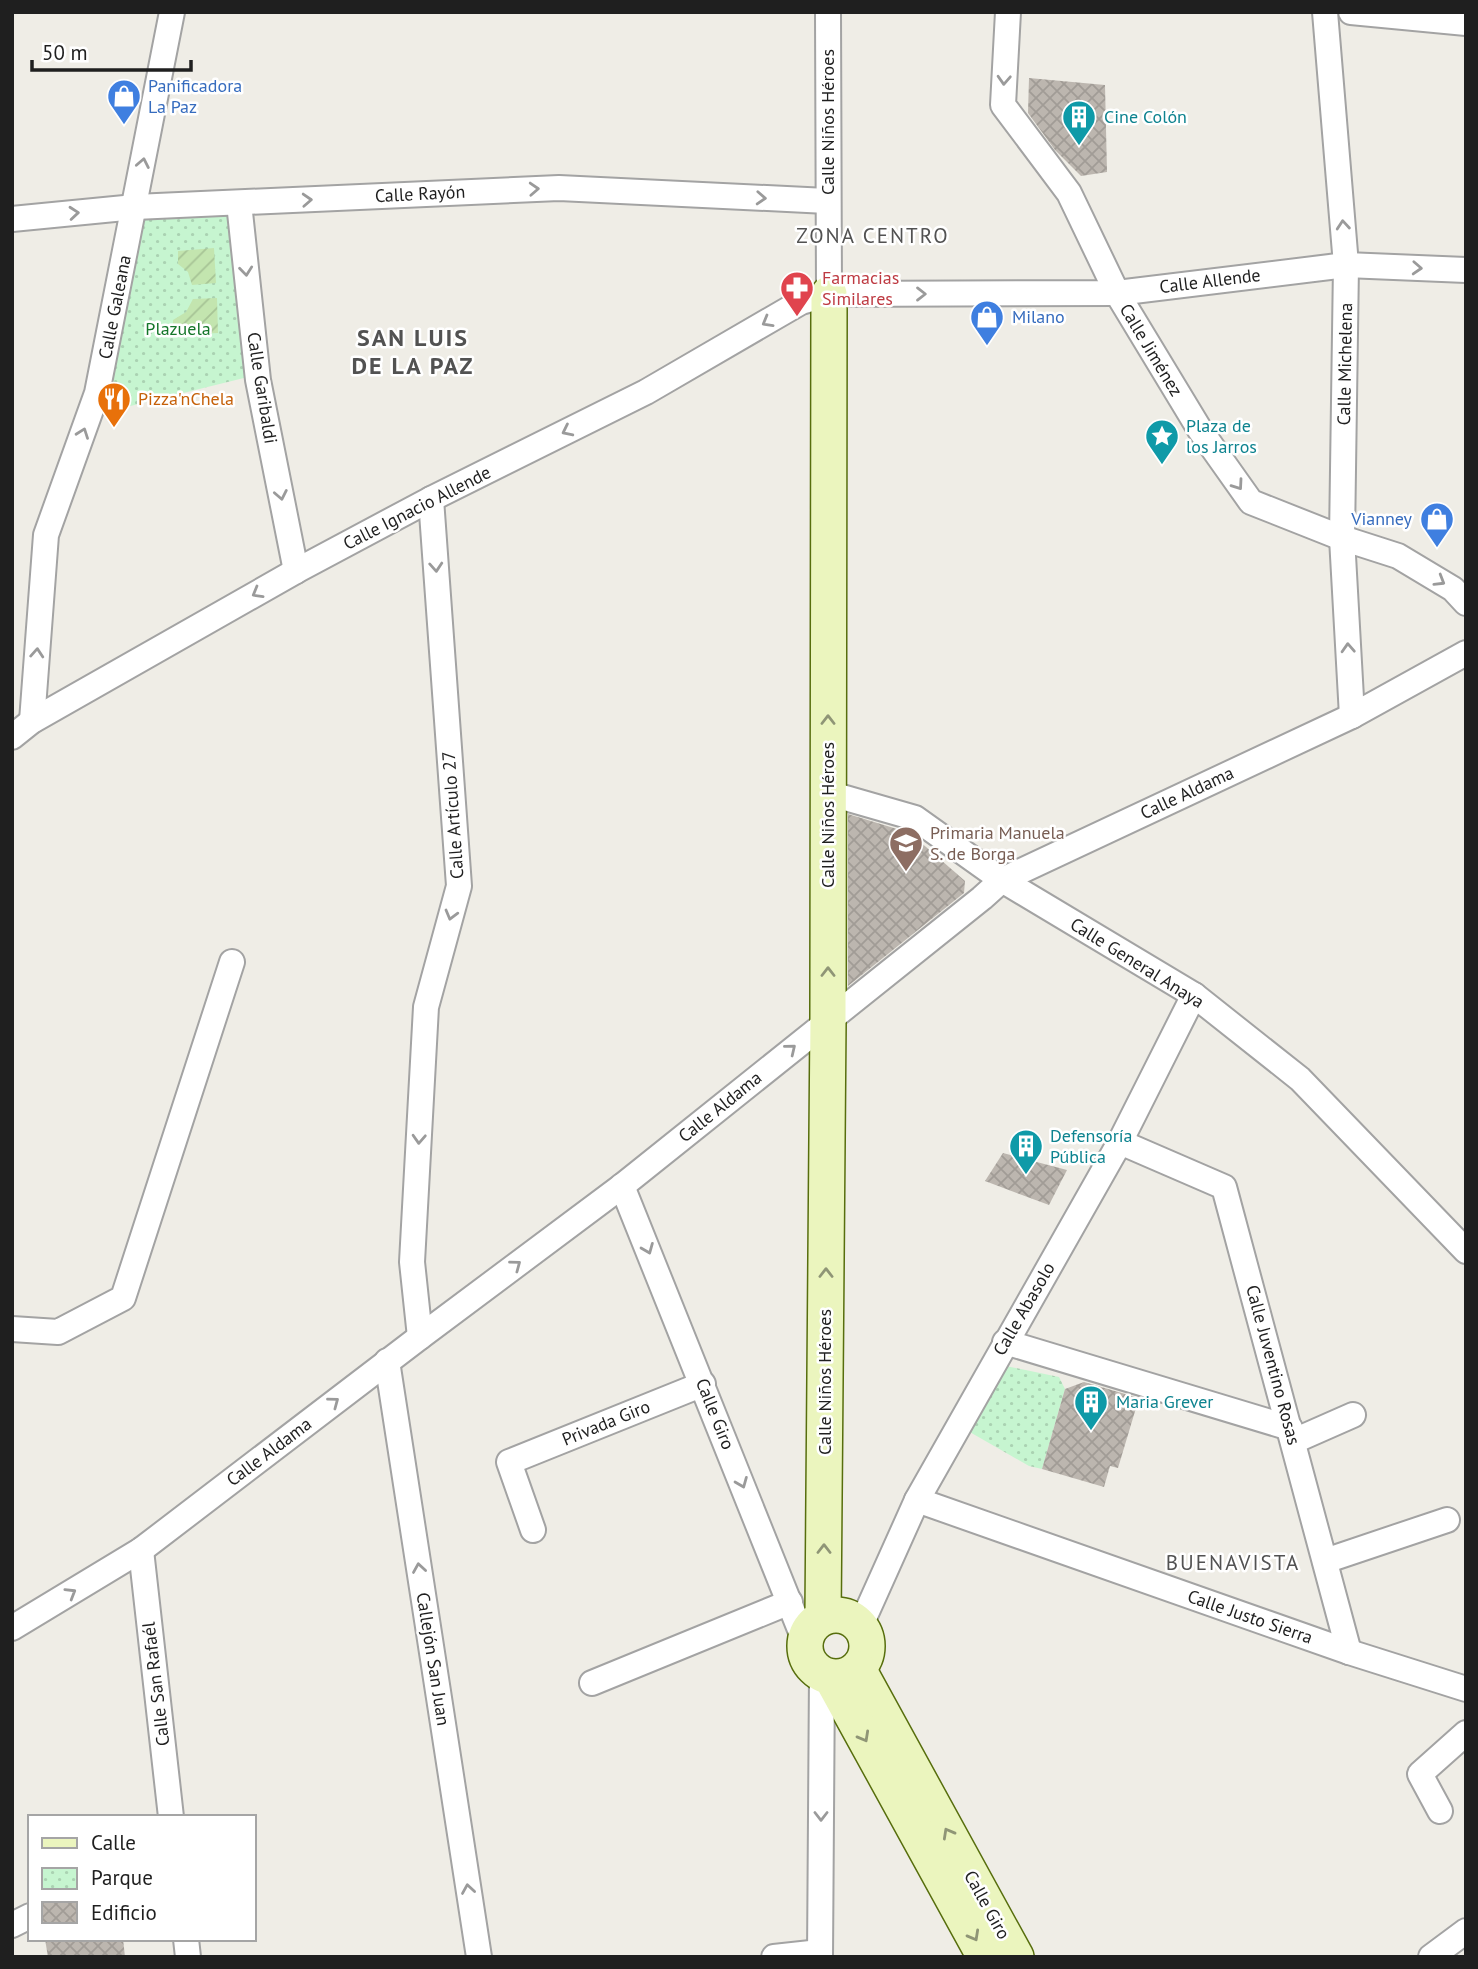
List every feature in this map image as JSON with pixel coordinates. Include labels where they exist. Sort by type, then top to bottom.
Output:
[{"type":"street","name":"Calle Galeana","points":[[32,721],[46,536],[97,393],[172,12]]},
{"type":"street","name":"Calle Niños Héroes","points":[[814,1630],[828,1020],[828,12]]},
{"type":"street","name":"Calle Jiménez","points":[[1008,12],[1003,104],[1069,193],[1117,293],[1200,430],[1251,502],[1342,538],[1398,556],[1453,589],[1466,603]]},
{"type":"street","name":"Calle Michelena","points":[[1325,12],[1346,265],[1342,538],[1352,716]]},
{"type":"street","points":[[1351,12],[1466,23]]},
{"type":"street","name":"Calle Rayón","points":[[12,219],[135,207],[559,188],[827,201]]},
{"type":"street","name":"Calle Garibaldi","points":[[239,203],[258,380],[296,571]]},
{"type":"street","name":"Calle Allende","points":[[829,294],[1117,293],[1346,265],[1466,270]]},
{"type":"street","name":"Calle Ignacio Allende","points":[[12,737],[32,721],[296,571],[431,499],[646,392],[801,302],[829,294]]},
{"type":"street","name":"Calle Artículo 27","points":[[419,1337],[412,1262],[426,1007],[459,886],[431,499]]},
{"type":"street","name":"Calle Aldama","points":[[12,1628],[141,1550],[387,1361],[622,1186],[1002,880],[1352,716],[1466,653]]},
{"type":"street","name":"Calle General Anaya","points":[[828,793],[915,818],[1002,880],[1194,995],[1300,1079],[1466,1251]]},
{"type":"street","points":[[12,1329],[58,1332],[123,1298],[232,962]]},
{"type":"street","name":"Calle Abasolo","points":[[860,1627],[917,1500],[1004,1342],[1120,1142],[1194,995]]},
{"type":"street","name":"Calle Juventino Rosas","points":[[1120,1142],[1224,1187],[1349,1652]]},
{"type":"street","name":"Calle Giro","points":[[622,1186],[790,1602],[814,1630]]},
{"type":"street","points":[[1004,1342],[1292,1434],[1353,1415]]},
{"type":"street","name":"Callejón San Juan","points":[[387,1361],[479,1957]]},
{"type":"street","name":"Privada Giro","points":[[533,1530],[509,1462],[703,1384]]},
{"type":"street","name":"Calle Justo Sierra","points":[[917,1500],[1349,1652],[1466,1689]]},
{"type":"street","points":[[1325,1561],[1447,1520]]},
{"type":"street","name":"Calle San Rafaél","points":[[141,1550],[171,1815]]},
{"type":"street","points":[[592,1683],[790,1602]]},
{"type":"street","points":[[834,1615],[854,1620],[860,1627],[867,1644],[863,1662],[837,1673],[808,1661],[814,1630],[834,1615]]},
{"type":"street","points":[[774,1957],[820,1954],[837,1673]]},
{"type":"street","name":"Calle Giro","points":[[837,1673],[985,1957]]},
{"type":"street","name":"Calle Giro","points":[[837,1673],[1016,1957]]},
{"type":"street","points":[[1440,1811],[1420,1774],[1466,1733]]},
{"type":"street","points":[[12,1925],[28,1917]]},
{"type":"street","points":[[1431,1957],[1466,1931]]},
{"type":"green space","name":"Plazuela","points":[[227,211],[248,377],[98,414],[139,212]]},
{"type":"green space","points":[[214,248],[216,283],[192,285],[188,272],[178,264],[178,251]]},
{"type":"green space","points":[[217,298],[218,333],[173,335],[173,320],[186,312],[193,299]]},
{"type":"green space","points":[[1001,1365],[1059,1377],[1065,1389],[1042,1469],[1029,1466],[968,1431]]},
{"type":"building","name":"Cine Colón","points":[[1029,78],[1105,85],[1107,172],[1081,176],[1055,150],[1028,113]]},
{"type":"building","points":[[848,814],[910,833],[965,881],[964,893],[848,986]]},
{"type":"building","name":"Defensoría Pública","points":[[1003,1153],[1067,1170],[1049,1205],[985,1181]]},
{"type":"building","name":"Maria Grever","points":[[1084,1382],[1139,1398],[1118,1468],[1110,1466],[1104,1487],[1042,1469],[1065,1389]]},
{"type":"building","points":[[45,1941],[123,1941],[125,1957],[48,1957]]},
{"type":"place","name":"Panificadora La Paz","points":[[124,126]]},
{"type":"place","name":"Cine Colón","points":[[1079,147]]},
{"type":"place","name":"Farmacias Similares","points":[[797,318]]},
{"type":"place","name":"Milano","points":[[987,347]]},
{"type":"place","name":"Pizza'nChela","points":[[114,429]]},
{"type":"place","name":"Plaza de los Jarros","points":[[1162,466]]},
{"type":"place","name":"Vianney","points":[[1437,549]]},
{"type":"place","name":"Primaria Manuela S. de Borga","points":[[906,873]]},
{"type":"place","name":"Defensoría Pública","points":[[1026,1176]]},
{"type":"place","name":"Maria Grever","points":[[1091,1432]]},
{"type":"district","name":"ZONA CENTRO","points":[[873,236]]},
{"type":"district","name":"SAN LUIS DE LA PAZ","points":[[413,352]]},
{"type":"district","name":"BUENAVISTA","points":[[1233,1563]]}]
